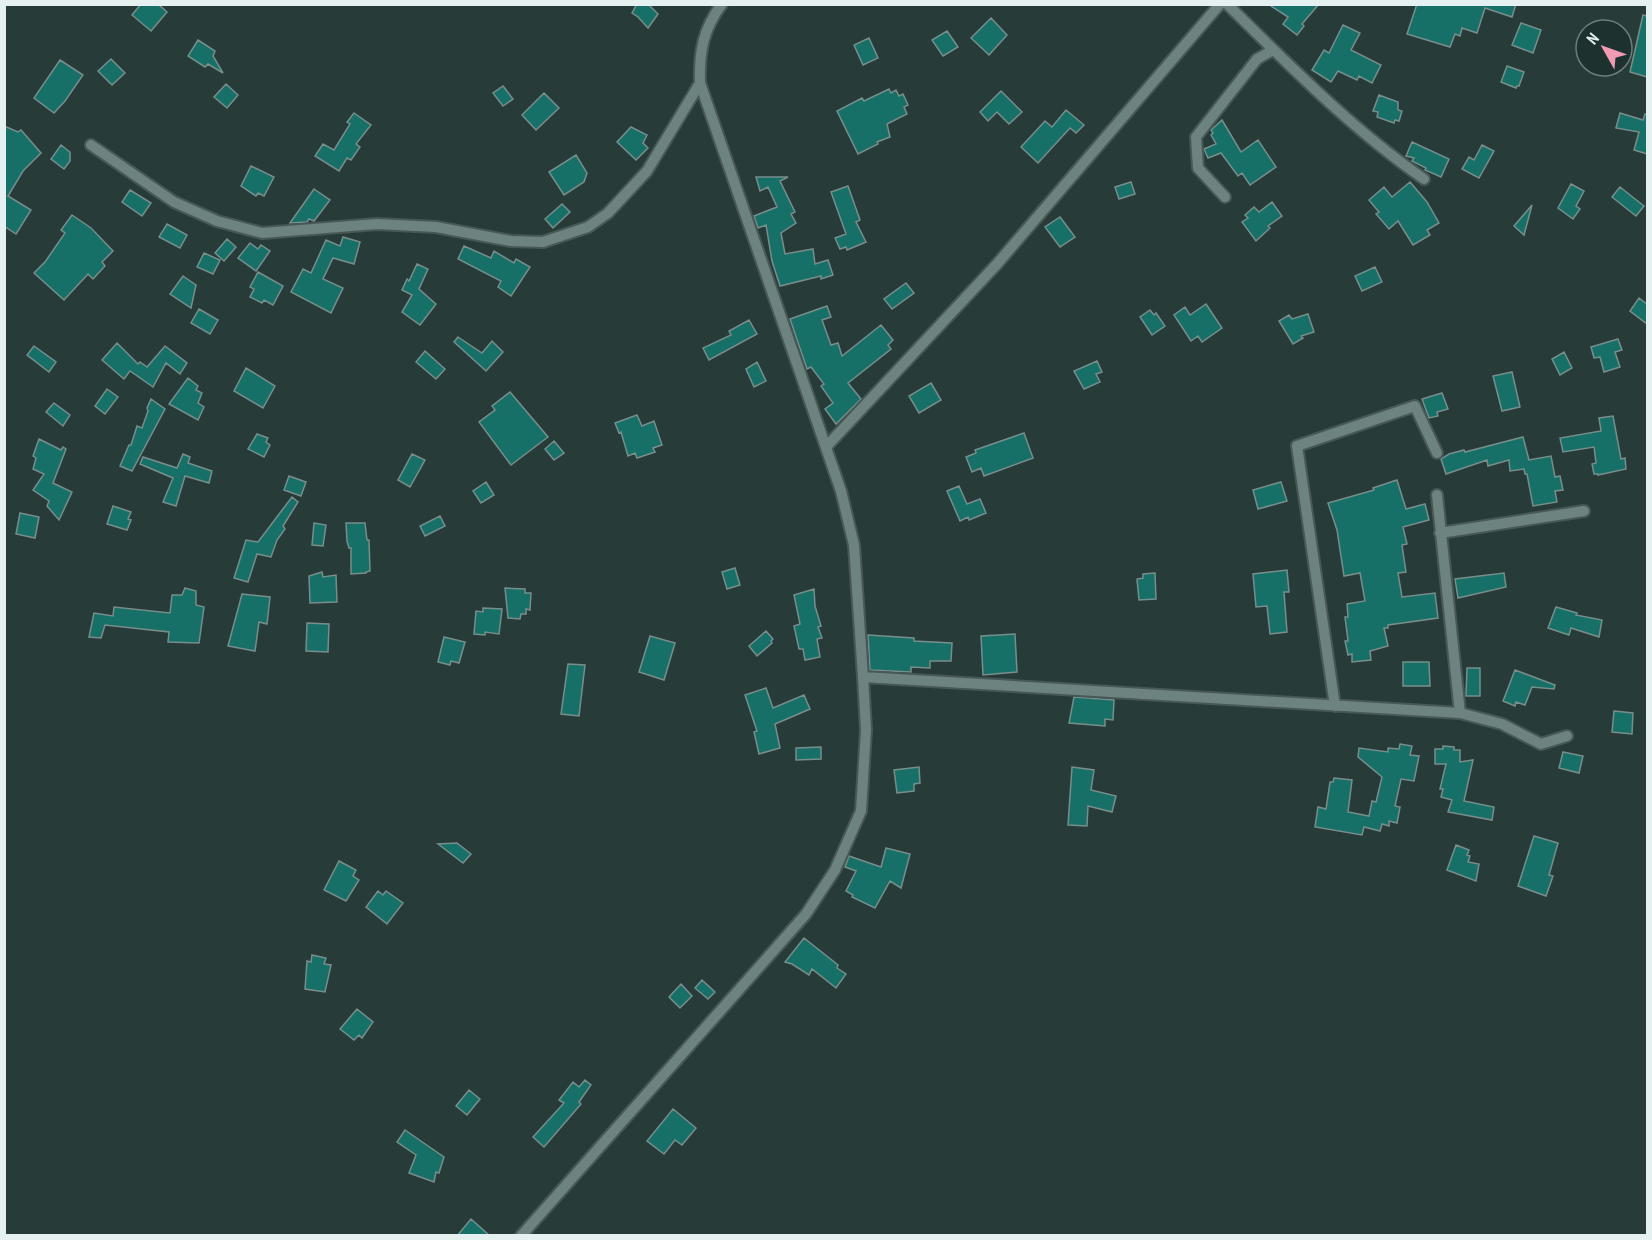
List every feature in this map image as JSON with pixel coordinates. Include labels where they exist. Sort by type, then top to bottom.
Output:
[{"type":"street","points":[[521,1236],[806,914],[835,870],[861,811],[866,730],[854,545],[841,491],[700,83],[700,57],[705,35],[722,4]]},
{"type":"street","points":[[826,447],[997,264],[1220,4]]},
{"type":"street","points":[[1227,4],[1320,94],[1403,165],[1424,179]]},
{"type":"street","points":[[1225,197],[1198,168],[1196,137],[1257,59],[1274,50]]},
{"type":"street","points":[[91,144],[174,202],[216,221],[261,233],[377,224],[436,227],[511,241],[543,242],[588,227],[608,213],[648,171],[700,83]]},
{"type":"street","points":[[1335,706],[1297,446],[1415,406],[1437,453]]},
{"type":"street","points":[[1437,495],[1460,713]]},
{"type":"street","points":[[1440,533],[1584,511]]},
{"type":"street","points":[[863,677],[1460,713],[1502,723],[1541,744],[1567,736]]},
{"type":"building","points":[[141,4],[158,4],[167,12],[151,31],[132,15]]},
{"type":"building","points":[[637,4],[648,4],[658,14],[648,28],[632,13]]},
{"type":"building","points":[[1268,4],[1319,4],[1302,24],[1304,26],[1297,35],[1283,24],[1288,17]]},
{"type":"building","points":[[1417,4],[1516,4],[1512,17],[1485,8],[1477,33],[1462,28],[1460,36],[1455,34],[1450,47],[1407,34]]},
{"type":"building","points":[[1643,15],[1647,16],[1647,77],[1634,73],[1634,54]]},
{"type":"building","points":[[991,18],[1007,35],[989,55],[971,38]]},
{"type":"building","points":[[1521,23],[1541,30],[1533,53],[1512,45]]},
{"type":"building","points":[[1343,25],[1360,33],[1351,50],[1381,65],[1372,83],[1359,76],[1357,80],[1338,71],[1331,82],[1312,70],[1324,50],[1329,53]]},
{"type":"building","points":[[947,31],[958,47],[943,56],[932,40]]},
{"type":"building","points":[[869,38],[878,58],[863,65],[854,45]]},
{"type":"building","points":[[198,40],[215,51],[213,56],[223,73],[208,64],[205,67],[188,56]]},
{"type":"building","points":[[111,59],[125,73],[112,85],[98,71]]},
{"type":"building","points":[[60,60],[83,75],[54,113],[34,98]]},
{"type":"building","points":[[1507,66],[1524,72],[1516,88],[1501,82]]},
{"type":"building","points":[[226,84],[238,95],[227,108],[214,97]]},
{"type":"building","points":[[503,86],[513,99],[503,106],[493,93]]},
{"type":"building","points":[[889,89],[891,93],[896,90],[899,96],[903,94],[908,105],[904,107],[907,114],[887,124],[890,137],[858,154],[837,111],[862,98],[864,101]]},
{"type":"building","points":[[1001,91],[1022,112],[1009,124],[997,112],[988,121],[980,112]]},
{"type":"building","points":[[544,93],[559,108],[536,130],[522,115]]},
{"type":"building","points":[[1379,95],[1398,102],[1398,110],[1402,111],[1399,121],[1395,120],[1394,123],[1377,117],[1378,112],[1373,111]]},
{"type":"building","points":[[1066,110],[1084,125],[1076,133],[1070,128],[1038,163],[1021,147],[1045,121],[1052,127]]},
{"type":"building","points":[[354,113],[371,125],[356,144],[360,147],[351,160],[347,158],[339,171],[315,156],[323,144],[334,150],[350,124],[347,122]]},
{"type":"building","points":[[1620,113],[1643,120],[1647,114],[1647,154],[1634,150],[1639,132],[1616,128]]},
{"type":"building","points":[[1222,120],[1241,152],[1258,140],[1276,167],[1250,185],[1242,173],[1238,176],[1221,153],[1208,158],[1204,149],[1216,144],[1211,130]]},
{"type":"building","points":[[4,126],[18,132],[21,130],[41,153],[23,171],[8,196],[31,210],[16,234],[4,226]]},
{"type":"building","points":[[631,127],[647,135],[643,143],[648,148],[636,160],[617,142]]},
{"type":"building","points":[[1412,142],[1449,159],[1441,177],[1412,161],[1414,158],[1406,156]]},
{"type":"building","points":[[61,145],[70,152],[70,161],[64,169],[51,159]]},
{"type":"building","points":[[1482,145],[1494,151],[1479,178],[1462,169],[1469,157],[1474,160]]},
{"type":"building","points":[[576,155],[587,173],[584,182],[564,195],[549,172]]},
{"type":"building","points":[[251,166],[274,177],[264,196],[258,193],[256,196],[241,186]]},
{"type":"building","points":[[756,177],[788,177],[780,181],[795,212],[791,214],[796,223],[781,233],[785,254],[813,249],[815,264],[828,260],[833,275],[780,286],[772,261],[766,225],[758,228],[754,216],[777,207],[768,187],[760,191]]},
{"type":"building","points":[[1131,182],[1135,194],[1119,199],[1115,187]]},
{"type":"building","points":[[1410,182],[1427,202],[1439,223],[1427,230],[1430,235],[1413,245],[1398,221],[1389,229],[1376,214],[1379,212],[1369,200],[1384,187],[1392,197]]},
{"type":"building","points":[[1571,184],[1584,191],[1576,206],[1580,209],[1573,219],[1558,208]]},
{"type":"building","points":[[848,186],[860,220],[856,222],[866,242],[847,250],[846,247],[840,249],[835,238],[846,234],[831,192]]},
{"type":"building","points":[[1620,187],[1644,206],[1636,216],[1612,197]]},
{"type":"building","points":[[314,189],[330,200],[314,221],[309,219],[307,222],[290,223]]},
{"type":"building","points":[[130,190],[151,203],[142,216],[122,202]]},
{"type":"building","points":[[1272,202],[1282,216],[1268,226],[1270,228],[1256,241],[1242,222],[1248,218],[1245,215],[1254,207],[1259,212]]},
{"type":"building","points":[[562,204],[570,212],[553,228],[545,219]]},
{"type":"building","points":[[1532,205],[1524,235],[1514,226]]},
{"type":"building","points":[[72,215],[91,228],[113,251],[102,262],[105,266],[93,279],[88,274],[64,300],[34,273],[45,262],[65,233],[61,230]]},
{"type":"building","points":[[1060,217],[1075,237],[1060,247],[1045,227]]},
{"type":"building","points":[[167,224],[187,235],[180,248],[159,237]]},
{"type":"building","points":[[343,237],[360,242],[354,264],[333,258],[323,279],[343,288],[331,313],[291,292],[303,269],[311,273],[326,240],[340,246]]},
{"type":"building","points":[[227,239],[236,247],[224,261],[215,253]]},
{"type":"building","points":[[250,243],[258,249],[261,245],[270,251],[256,271],[238,258]]},
{"type":"building","points":[[464,246],[491,258],[494,251],[514,263],[516,259],[530,267],[511,296],[498,287],[501,281],[458,259]]},
{"type":"building","points":[[204,253],[220,260],[213,274],[197,267]]},
{"type":"building","points":[[417,264],[428,269],[419,289],[436,304],[420,325],[402,312],[412,295],[402,290]]},
{"type":"building","points":[[1375,267],[1382,282],[1362,291],[1355,276]]},
{"type":"building","points":[[258,272],[283,286],[273,305],[250,297],[254,289],[250,287]]},
{"type":"building","points":[[183,276],[196,285],[191,308],[170,294]]},
{"type":"building","points":[[906,283],[914,293],[892,309],[884,299]]},
{"type":"building","points":[[1639,298],[1647,304],[1647,324],[1630,311]]},
{"type":"building","points":[[1206,304],[1222,328],[1202,342],[1198,336],[1191,341],[1174,315],[1185,307],[1190,315]]},
{"type":"building","points":[[827,306],[831,317],[822,320],[831,345],[838,343],[842,356],[881,325],[893,340],[888,345],[891,349],[848,383],[861,399],[836,424],[825,409],[833,403],[821,386],[824,384],[811,367],[807,369],[790,319]]},
{"type":"building","points":[[199,309],[218,320],[210,334],[191,323]]},
{"type":"building","points":[[1150,310],[1154,315],[1156,313],[1165,326],[1152,335],[1140,317]]},
{"type":"building","points":[[1308,314],[1314,332],[1301,336],[1303,338],[1293,344],[1279,321],[1289,315],[1292,319]]},
{"type":"building","points":[[749,320],[757,334],[709,360],[703,348],[731,335],[729,331]]},
{"type":"building","points":[[458,337],[482,353],[492,341],[503,352],[486,371],[454,342]]},
{"type":"building","points":[[1618,339],[1622,350],[1615,352],[1620,367],[1604,372],[1600,357],[1594,358],[1591,347]]},
{"type":"building","points":[[117,343],[138,364],[140,362],[147,367],[165,346],[187,363],[180,374],[166,363],[153,387],[130,371],[124,379],[102,360]]},
{"type":"building","points":[[34,346],[56,362],[49,372],[27,355]]},
{"type":"building","points":[[425,351],[445,369],[436,379],[416,362]]},
{"type":"building","points":[[1564,352],[1572,368],[1560,375],[1552,359]]},
{"type":"building","points":[[1097,361],[1102,372],[1096,374],[1100,382],[1084,389],[1074,371]]},
{"type":"building","points":[[757,362],[766,381],[754,387],[746,369]]},
{"type":"building","points":[[246,368],[275,386],[263,408],[234,391]]},
{"type":"building","points":[[1512,372],[1520,407],[1502,411],[1493,376]]},
{"type":"building","points":[[188,378],[198,386],[196,390],[202,393],[198,403],[204,407],[198,420],[169,404]]},
{"type":"building","points":[[931,383],[941,400],[919,413],[909,396]]},
{"type":"building","points":[[107,389],[118,397],[105,414],[95,406]]},
{"type":"building","points":[[510,392],[548,437],[511,465],[479,422],[495,410],[492,406]]},
{"type":"building","points":[[1442,393],[1448,409],[1437,412],[1438,416],[1429,418],[1422,399]]},
{"type":"building","points":[[151,399],[165,409],[132,471],[120,466],[131,445],[137,426],[142,428]]},
{"type":"building","points":[[54,403],[70,415],[63,426],[46,412]]},
{"type":"building","points":[[637,415],[642,426],[654,421],[662,445],[653,448],[655,452],[637,458],[635,453],[628,456],[621,432],[619,433],[615,423]]},
{"type":"building","points":[[1613,416],[1621,459],[1625,458],[1626,469],[1594,474],[1592,464],[1596,463],[1594,447],[1563,452],[1560,438],[1601,431],[1599,418]]},
{"type":"building","points":[[1024,433],[1033,458],[984,476],[981,468],[972,472],[966,457],[976,453],[975,450]]},
{"type":"building","points":[[257,434],[268,438],[266,442],[270,445],[264,457],[248,449]]},
{"type":"building","points":[[1523,437],[1529,460],[1551,456],[1555,477],[1560,476],[1563,490],[1555,491],[1557,502],[1533,506],[1527,474],[1524,469],[1510,471],[1509,460],[1488,466],[1487,460],[1446,474],[1441,459],[1449,454]]},
{"type":"building","points":[[39,439],[61,450],[63,447],[66,449],[53,483],[72,492],[59,520],[47,506],[49,501],[33,490],[44,474],[33,469],[36,458],[33,456]]},
{"type":"building","points":[[554,441],[564,453],[554,460],[545,449]]},
{"type":"building","points":[[183,454],[190,457],[188,463],[212,471],[209,483],[185,476],[176,506],[163,502],[173,478],[140,464],[143,457],[177,468]]},
{"type":"building","points":[[412,454],[425,460],[410,487],[398,480]]},
{"type":"building","points":[[289,476],[306,482],[301,496],[284,490]]},
{"type":"building","points":[[1397,480],[1406,509],[1425,504],[1429,520],[1403,527],[1407,544],[1402,545],[1406,572],[1398,573],[1402,597],[1435,593],[1438,618],[1388,625],[1388,628],[1384,628],[1388,646],[1370,651],[1371,660],[1352,662],[1352,654],[1348,655],[1345,641],[1348,641],[1345,617],[1348,617],[1347,604],[1365,601],[1360,573],[1344,576],[1337,530],[1328,503],[1374,490],[1373,488]]},
{"type":"building","points":[[486,482],[494,495],[481,503],[473,491]]},
{"type":"building","points":[[1281,482],[1287,501],[1258,509],[1253,490]]},
{"type":"building","points":[[959,486],[967,504],[980,499],[986,513],[960,521],[947,491]]},
{"type":"building","points":[[292,497],[298,502],[283,526],[285,529],[277,540],[271,557],[257,554],[248,582],[234,578],[246,540],[258,542]]},
{"type":"building","points":[[113,506],[131,512],[127,530],[107,524]]},
{"type":"building","points":[[20,513],[39,517],[35,538],[16,534]]},
{"type":"building","points":[[440,516],[445,526],[425,536],[420,526]]},
{"type":"building","points":[[314,523],[326,525],[323,546],[312,545]]},
{"type":"building","points":[[346,523],[365,523],[367,540],[369,540],[370,571],[366,573],[351,574],[351,548],[347,541]]},
{"type":"building","points":[[735,568],[740,585],[727,589],[722,572]]},
{"type":"building","points":[[1287,570],[1289,592],[1284,592],[1287,632],[1270,634],[1267,606],[1256,607],[1253,574]]},
{"type":"building","points":[[322,572],[323,577],[336,575],[337,602],[310,603],[309,576]]},
{"type":"building","points":[[1155,573],[1156,599],[1139,600],[1137,579],[1143,578],[1143,574]]},
{"type":"building","points":[[1504,573],[1506,587],[1458,598],[1455,579]]},
{"type":"building","points":[[185,588],[196,591],[196,605],[204,607],[199,643],[168,642],[169,632],[105,625],[101,638],[89,637],[94,613],[113,616],[114,607],[170,613],[172,595],[182,595]]},
{"type":"building","points":[[505,588],[525,589],[525,593],[531,593],[530,610],[526,609],[526,614],[521,614],[520,619],[508,618]]},
{"type":"building","points":[[814,589],[815,606],[821,626],[818,627],[822,638],[817,639],[820,657],[805,660],[803,649],[799,649],[794,626],[800,624],[794,595]]},
{"type":"building","points":[[242,594],[270,597],[267,624],[259,622],[255,651],[228,646]]},
{"type":"building","points":[[1556,607],[1577,613],[1576,615],[1602,620],[1599,637],[1571,628],[1569,635],[1548,628]]},
{"type":"building","points":[[483,608],[502,609],[499,634],[485,632],[485,635],[474,634],[476,611],[483,612]]},
{"type":"building","points":[[307,623],[329,624],[328,652],[306,651]]},
{"type":"building","points":[[766,631],[773,639],[772,643],[757,656],[749,646]]},
{"type":"building","points":[[1015,634],[1017,672],[983,675],[981,636]]},
{"type":"building","points":[[868,635],[952,643],[951,661],[930,661],[930,668],[911,667],[911,672],[870,670]]},
{"type":"building","points":[[650,636],[675,643],[664,680],[639,672]]},
{"type":"building","points":[[444,637],[465,642],[459,663],[451,661],[450,665],[438,662]]},
{"type":"building","points":[[1403,662],[1429,662],[1430,686],[1403,686]]},
{"type":"building","points":[[568,664],[585,665],[579,716],[561,714]]},
{"type":"building","points":[[1467,668],[1480,668],[1480,696],[1466,696]]},
{"type":"building","points":[[1515,670],[1555,685],[1554,689],[1532,687],[1525,705],[1516,702],[1515,706],[1503,701]]},
{"type":"building","points":[[766,688],[773,708],[804,695],[810,709],[775,724],[780,748],[759,754],[754,732],[757,731],[745,695]]},
{"type":"building","points":[[1074,697],[1114,700],[1113,720],[1105,719],[1105,726],[1069,723]]},
{"type":"building","points":[[1614,711],[1633,713],[1632,734],[1612,732]]},
{"type":"building","points":[[1400,744],[1412,746],[1410,755],[1419,756],[1414,781],[1401,779],[1395,806],[1400,807],[1397,823],[1389,821],[1389,826],[1382,824],[1380,831],[1364,827],[1362,835],[1315,827],[1318,807],[1326,809],[1330,782],[1333,782],[1334,778],[1352,780],[1348,812],[1369,816],[1372,801],[1376,802],[1382,777],[1358,757],[1359,748],[1388,752],[1388,748],[1399,749]]},
{"type":"building","points":[[1443,746],[1460,750],[1460,762],[1473,760],[1464,801],[1494,807],[1492,820],[1448,812],[1452,800],[1441,797],[1443,789],[1440,789],[1446,764],[1435,764],[1435,749],[1443,749]]},
{"type":"building","points":[[821,747],[821,759],[796,760],[796,748]]},
{"type":"building","points":[[1563,752],[1583,756],[1579,773],[1559,768]]},
{"type":"building","points":[[919,767],[920,783],[914,784],[914,791],[897,793],[894,770]]},
{"type":"building","points":[[1072,767],[1094,770],[1091,790],[1116,796],[1112,812],[1088,806],[1087,826],[1068,825]]},
{"type":"building","points":[[1534,836],[1558,843],[1549,875],[1553,876],[1546,896],[1518,886]]},
{"type":"building","points":[[457,843],[471,854],[463,863],[438,844]]},
{"type":"building","points":[[1456,845],[1469,850],[1468,862],[1479,864],[1476,881],[1447,870]]},
{"type":"building","points":[[886,848],[910,854],[901,888],[890,881],[875,908],[852,897],[853,895],[846,891],[856,871],[845,867],[849,856],[881,867]]},
{"type":"building","points":[[339,861],[356,870],[353,876],[359,880],[346,901],[324,890]]},
{"type":"building","points":[[378,891],[383,895],[386,891],[403,903],[387,924],[366,907]]},
{"type":"building","points":[[804,938],[846,974],[836,988],[812,969],[809,975],[785,962]]},
{"type":"building","points":[[312,955],[326,958],[324,964],[331,965],[325,992],[305,989],[307,961],[311,962]]},
{"type":"building","points":[[702,980],[715,992],[708,999],[695,988]]},
{"type":"building","points":[[681,984],[692,996],[680,1008],[669,997]]},
{"type":"building","points":[[357,1009],[373,1022],[362,1038],[359,1035],[354,1040],[340,1029]]},
{"type":"building","points":[[585,1080],[591,1085],[579,1102],[581,1104],[544,1147],[533,1137],[564,1103],[559,1100],[573,1082],[579,1087]]},
{"type":"building","points":[[469,1090],[480,1099],[467,1115],[456,1106]]},
{"type":"building","points":[[673,1109],[696,1128],[682,1145],[675,1140],[664,1154],[647,1141]]},
{"type":"building","points":[[405,1130],[444,1157],[439,1173],[436,1172],[434,1182],[409,1173],[416,1155],[397,1142]]},
{"type":"building","points":[[471,1219],[490,1236],[457,1236]]}]
